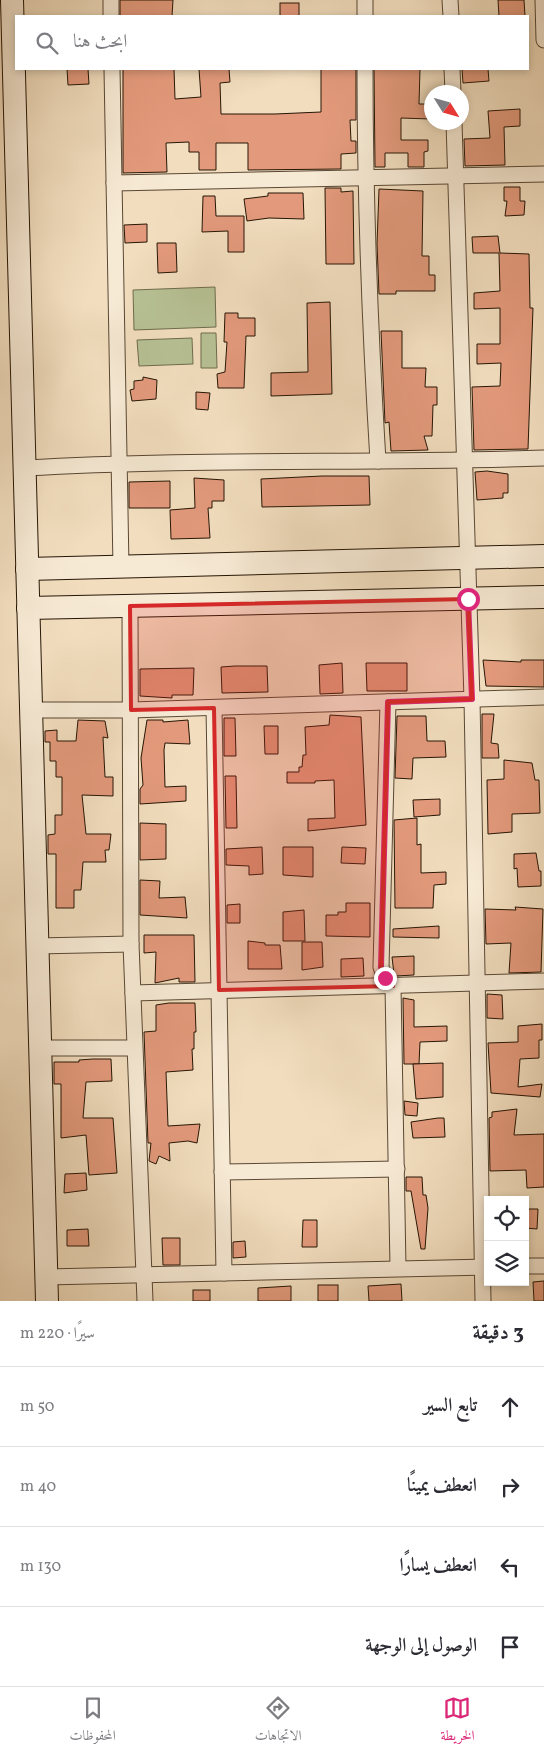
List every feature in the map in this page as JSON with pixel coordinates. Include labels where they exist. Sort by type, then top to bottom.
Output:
[{"type":"street","points":[[12,0],[47,1301]]},
{"type":"street","points":[[111,0],[111,15]]},
{"type":"street","points":[[365,0],[365,15]]},
{"type":"street","points":[[450,0],[451,15]]},
{"type":"street","points":[[543,0],[544,40]]},
{"type":"street","points":[[112,70],[121,567]]},
{"type":"street","points":[[365,70],[368,293],[378,461]]},
{"type":"street","points":[[452,70],[453,85]]},
{"type":"street","points":[[454,130],[472,699],[484,1241]]},
{"type":"street","points":[[114,183],[544,174]]},
{"type":"street","points":[[25,468],[119,462],[544,458]]},
{"type":"street","points":[[28,569],[544,556]]},
{"type":"street","points":[[28,608],[544,597]]},
{"type":"street","points":[[130,606],[132,993],[145,1301]]},
{"type":"street","points":[[31,710],[214,708],[544,697]]},
{"type":"street","points":[[388,702],[381,967],[385,978],[393,986],[398,1268]]},
{"type":"street","points":[[214,708],[224,1273]]},
{"type":"street","points":[[37,946],[131,944]]},
{"type":"street","points":[[132,993],[544,981]]},
{"type":"street","points":[[40,1048],[134,1048]]},
{"type":"street","points":[[222,1172],[396,1169]]},
{"type":"street","points":[[529,1266],[544,1266]]},
{"type":"street","points":[[46,1277],[484,1267]]},
{"type":"street","points":[[483,1301],[484,1284]]},
{"type":"highlighted area","points":[[468,599],[472,699],[388,702],[381,967],[393,986],[219,990],[214,708],[131,710],[130,606]]},
{"type":"green space","points":[[215,287],[216,327],[134,330],[133,290]]},
{"type":"green space","points":[[201,333],[216,333],[217,368],[201,368]]},
{"type":"green space","points":[[192,338],[193,364],[139,366],[137,340]]},
{"type":"building","points":[[120,0],[173,0],[172,15],[120,15]]},
{"type":"building","points":[[498,0],[524,0],[525,15],[499,15]]},
{"type":"building","points":[[280,3],[299,3],[299,15],[280,15]]},
{"type":"building","points":[[67,70],[88,70],[89,84],[68,85]]},
{"type":"building","points":[[123,70],[174,70],[175,99],[201,97],[199,70],[229,70],[230,82],[220,83],[221,114],[275,114],[321,112],[321,70],[356,70],[356,120],[350,120],[351,141],[356,141],[356,153],[341,154],[341,169],[248,170],[248,143],[216,143],[216,170],[199,170],[199,152],[189,152],[189,142],[166,143],[167,172],[123,173]]},
{"type":"building","points":[[374,70],[420,70],[419,104],[424,104],[424,119],[401,118],[401,140],[428,140],[428,151],[424,152],[424,167],[408,167],[408,153],[385,153],[385,167],[375,167]]},
{"type":"building","points":[[462,70],[488,70],[489,81],[463,83]]},
{"type":"building","points":[[520,109],[520,126],[504,127],[505,165],[465,166],[464,139],[490,138],[488,111]]},
{"type":"building","points":[[504,187],[520,187],[520,201],[525,201],[524,215],[505,216],[507,201],[504,201]]},
{"type":"building","points":[[325,188],[341,188],[341,192],[353,191],[354,264],[326,264]]},
{"type":"building","points":[[379,189],[423,191],[422,256],[429,256],[429,275],[435,275],[435,291],[396,291],[396,294],[379,294],[377,244]]},
{"type":"building","points":[[268,193],[303,193],[304,219],[269,218],[247,221],[244,199],[268,196]]},
{"type":"building","points":[[203,196],[215,196],[216,216],[244,216],[244,252],[228,252],[228,231],[202,232]]},
{"type":"building","points":[[147,224],[147,242],[125,243],[124,225]]},
{"type":"building","points":[[498,236],[500,253],[529,254],[530,308],[533,308],[528,449],[474,450],[472,387],[500,386],[501,363],[477,364],[477,344],[500,344],[500,308],[474,309],[474,293],[500,291],[499,253],[473,253],[472,237]]},
{"type":"building","points":[[157,243],[176,243],[177,272],[158,273]]},
{"type":"building","points":[[330,302],[332,394],[271,396],[271,373],[308,372],[307,303]]},
{"type":"building","points":[[225,313],[238,313],[238,318],[255,318],[255,336],[246,336],[244,388],[218,388],[217,374],[225,372],[227,342],[224,342]]},
{"type":"building","points":[[381,331],[402,331],[402,368],[426,368],[425,387],[437,387],[437,405],[433,405],[432,436],[424,436],[428,450],[391,451],[389,422],[385,423]]},
{"type":"building","points":[[143,377],[157,380],[156,399],[132,401],[130,390],[134,389],[134,381],[143,380]]},
{"type":"building","points":[[196,392],[210,393],[208,410],[196,409]]},
{"type":"building","points":[[487,471],[508,474],[508,493],[503,493],[503,498],[477,500],[475,472]]},
{"type":"building","points":[[369,476],[370,505],[262,507],[261,479]]},
{"type":"building","points":[[194,478],[224,480],[224,501],[212,501],[212,508],[208,508],[210,538],[171,539],[170,510],[195,508]]},
{"type":"building","points":[[170,481],[170,508],[129,508],[129,482]]},
{"type":"building","points":[[483,660],[521,662],[521,660],[544,660],[544,687],[486,686]]},
{"type":"building","points":[[342,663],[343,693],[320,694],[319,665]]},
{"type":"building","points":[[366,663],[407,663],[407,691],[367,691]]},
{"type":"building","points":[[267,666],[268,692],[222,693],[221,667]]},
{"type":"building","points":[[194,668],[193,695],[172,695],[172,698],[140,696],[140,669]]},
{"type":"building","points":[[482,714],[494,714],[491,743],[498,744],[499,758],[482,758]]},
{"type":"building","points":[[330,715],[361,717],[366,825],[308,831],[308,819],[335,818],[334,780],[315,781],[315,783],[287,783],[287,772],[299,772],[299,767],[302,767],[303,755],[306,755],[305,727],[329,725]]},
{"type":"building","points":[[397,716],[426,716],[427,741],[445,741],[446,757],[413,758],[412,779],[395,778]]},
{"type":"building","points":[[224,718],[235,718],[236,756],[224,756]]},
{"type":"building","points":[[78,720],[105,721],[108,738],[103,737],[105,777],[113,777],[113,796],[82,795],[86,834],[111,834],[109,850],[105,850],[106,862],[83,862],[81,890],[74,890],[74,908],[56,908],[56,854],[48,854],[48,835],[55,834],[55,815],[62,815],[62,777],[56,777],[56,761],[50,761],[50,742],[45,742],[45,731],[57,730],[57,741],[76,741]]},
{"type":"building","points":[[147,720],[163,720],[163,722],[188,720],[190,744],[165,743],[164,750],[165,787],[186,786],[186,801],[140,804],[140,789],[143,785],[141,758]]},
{"type":"building","points":[[264,726],[278,726],[278,754],[265,754]]},
{"type":"building","points":[[504,760],[532,763],[535,780],[539,780],[540,813],[512,814],[512,832],[488,834],[487,780],[504,779]]},
{"type":"building","points":[[225,776],[236,776],[237,828],[226,828]]},
{"type":"building","points":[[440,799],[440,815],[414,817],[413,800]]},
{"type":"building","points":[[417,818],[417,845],[421,844],[421,873],[446,872],[446,884],[434,885],[433,908],[395,908],[394,820]]},
{"type":"building","points":[[140,823],[166,824],[166,859],[140,860]]},
{"type":"building","points":[[262,847],[263,874],[249,875],[249,866],[226,865],[226,849]]},
{"type":"building","points":[[283,847],[313,847],[313,877],[283,875]]},
{"type":"building","points":[[342,847],[366,848],[365,864],[341,863]]},
{"type":"building","points":[[536,853],[539,871],[541,871],[541,886],[518,887],[517,868],[514,869],[514,854]]},
{"type":"building","points":[[140,880],[160,881],[159,898],[185,897],[187,918],[140,915]]},
{"type":"building","points":[[346,903],[370,903],[370,937],[326,936],[326,915],[338,915],[338,912],[346,912]]},
{"type":"building","points":[[240,904],[240,923],[227,923],[227,905]]},
{"type":"building","points":[[515,907],[543,909],[541,972],[509,973],[511,943],[486,944],[485,909],[516,910]]},
{"type":"building","points":[[304,910],[305,941],[283,941],[283,912]]},
{"type":"building","points":[[439,926],[439,938],[393,937],[393,929]]},
{"type":"building","points":[[144,935],[194,935],[195,982],[179,982],[179,978],[155,983],[156,952],[144,953]]},
{"type":"building","points":[[248,941],[265,943],[265,945],[280,945],[282,969],[248,969]]},
{"type":"building","points":[[302,942],[322,942],[323,967],[302,970]]},
{"type":"building","points":[[414,956],[414,975],[396,976],[394,974],[392,957]]},
{"type":"building","points":[[363,958],[364,976],[341,977],[341,959]]},
{"type":"building","points":[[487,994],[502,995],[503,1019],[487,1018]]},
{"type":"building","points":[[403,998],[414,1000],[414,1027],[447,1026],[447,1041],[420,1042],[419,1064],[404,1064]]},
{"type":"building","points":[[195,1003],[196,1032],[194,1032],[194,1049],[192,1049],[193,1070],[166,1072],[168,1126],[200,1124],[197,1143],[188,1141],[169,1143],[170,1161],[159,1156],[156,1164],[149,1161],[151,1143],[148,1143],[144,1032],[156,1031],[156,1005]]},
{"type":"building","points":[[542,1024],[542,1040],[539,1040],[539,1058],[520,1059],[518,1087],[542,1084],[540,1097],[491,1093],[488,1043],[518,1042],[518,1026]]},
{"type":"building","points":[[111,1059],[112,1081],[86,1082],[83,1118],[113,1118],[117,1173],[89,1175],[86,1135],[61,1138],[61,1084],[54,1084],[54,1062],[79,1062],[79,1060]]},
{"type":"building","points":[[443,1063],[443,1097],[416,1099],[413,1064]]},
{"type":"building","points":[[404,1101],[418,1103],[417,1116],[405,1115]]},
{"type":"building","points":[[517,1109],[514,1135],[544,1134],[544,1187],[527,1188],[526,1170],[490,1171],[489,1118],[492,1117],[492,1112]]},
{"type":"building","points":[[444,1118],[445,1137],[413,1138],[411,1122]]},
{"type":"building","points":[[86,1173],[87,1190],[64,1193],[65,1174]]},
{"type":"building","points":[[406,1177],[422,1177],[423,1195],[426,1195],[428,1208],[425,1249],[421,1249],[411,1191],[406,1191]]},
{"type":"building","points":[[529,1209],[538,1209],[537,1229],[529,1228]]},
{"type":"building","points":[[303,1220],[317,1220],[317,1247],[302,1247]]},
{"type":"building","points":[[88,1229],[89,1246],[67,1246],[67,1230]]},
{"type":"building","points":[[162,1238],[180,1238],[180,1265],[163,1265]]},
{"type":"building","points":[[245,1241],[246,1257],[233,1258],[233,1242]]},
{"type":"building","points":[[544,1281],[544,1301],[534,1301],[533,1282]]},
{"type":"building","points":[[401,1284],[402,1301],[369,1301],[368,1286]]},
{"type":"building","points":[[318,1285],[338,1285],[338,1301],[318,1301]]},
{"type":"building","points":[[291,1286],[291,1301],[258,1301],[258,1288]]},
{"type":"building","points":[[193,1290],[210,1290],[210,1301],[193,1301]]},
{"type":"route","points":[[385,978],[381,967],[388,702],[472,699],[468,599]]}]
